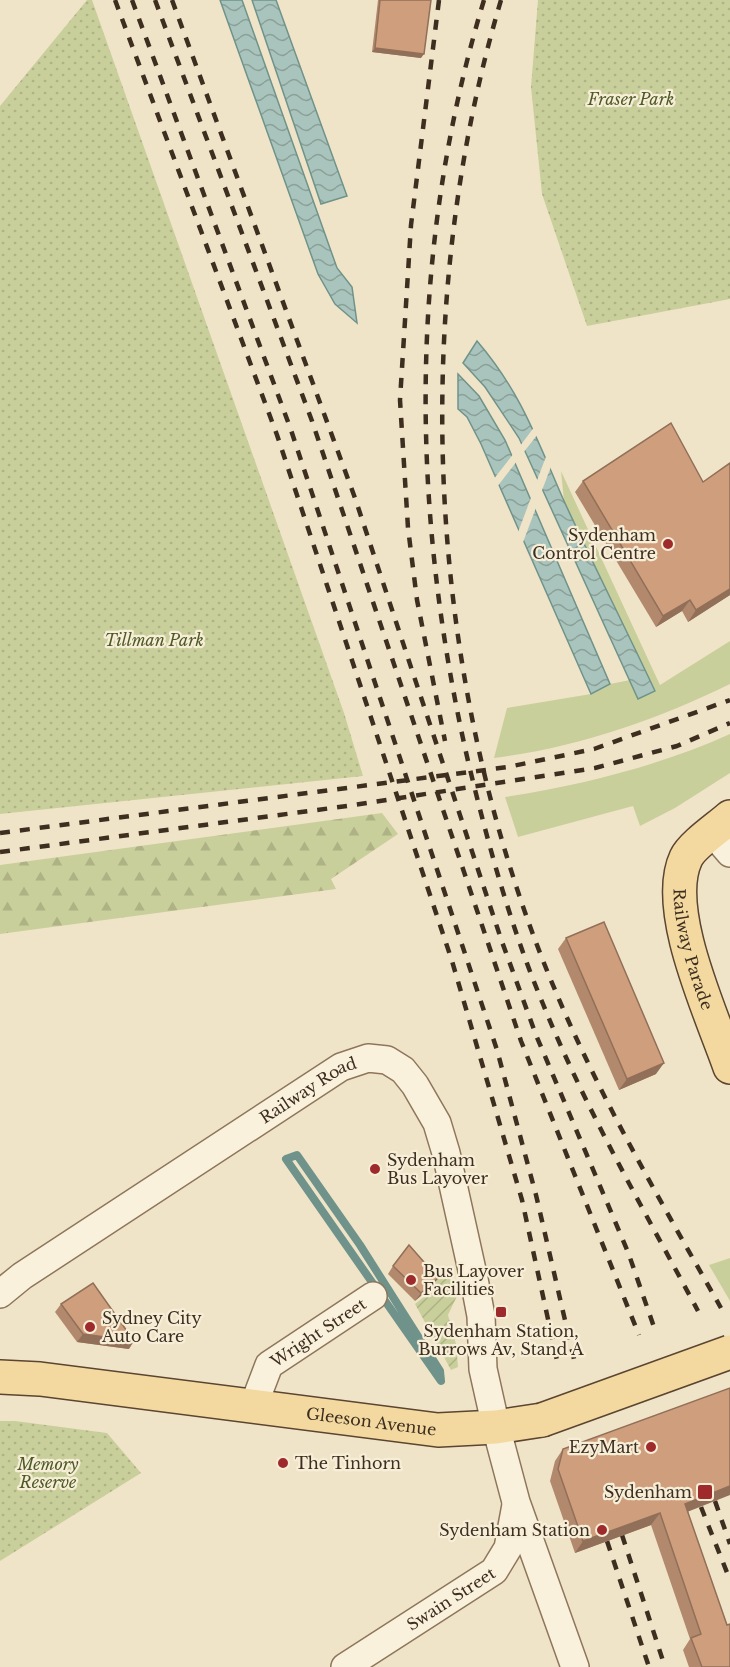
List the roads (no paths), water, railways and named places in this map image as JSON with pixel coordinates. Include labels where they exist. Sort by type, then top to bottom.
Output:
[{"type":"main road","name":"Railway Parade","points":[[724,834],[687,855],[680,876],[679,896],[690,952],[730,1067]]},
{"type":"main road","name":"Gleeson Avenue","points":[[0,1377],[40,1379],[438,1430],[496,1427],[542,1420],[730,1352]]},
{"type":"street","name":"Railway Road","points":[[0,1294],[22,1276],[341,1067],[368,1058],[387,1060],[403,1070],[426,1100],[446,1153],[479,1307],[483,1369],[496,1427],[516,1502],[575,1667]]},
{"type":"street","name":"Wright Street","points":[[253,1407],[269,1365],[373,1296]]},
{"type":"street","name":"Swain Street","points":[[345,1667],[494,1571],[508,1548],[516,1502]]},
{"type":"water","points":[[220,0],[242,0],[337,268],[352,287],[357,323],[335,304],[318,274]]},
{"type":"water","points":[[252,0],[276,0],[347,196],[321,204]]},
{"type":"water","points":[[477,341],[505,379],[527,417],[575,525],[655,691],[638,699],[519,438],[485,387],[463,363]]},
{"type":"water","points":[[458,374],[479,396],[505,440],[610,684],[591,694],[481,444],[467,417],[458,409]]},
{"type":"waterway","points":[[297,1155],[360,1245],[440,1371],[441,1381],[286,1159],[297,1155]]},
{"type":"railway","points":[[115,0],[277,435],[452,961],[522,1200],[558,1365]]},
{"type":"railway","points":[[132,0],[291,430],[497,1050],[536,1195],[574,1359]]},
{"type":"railway","points":[[155,0],[312,421],[521,1041],[639,1335]]},
{"type":"railway","points":[[172,0],[355,498],[501,939],[536,1035],[628,1252],[655,1330]]},
{"type":"railway","points":[[439,0],[411,225],[400,400],[408,528],[417,600],[445,741]]},
{"type":"railway","points":[[484,0],[459,94],[441,189],[430,284],[426,379],[428,475],[435,571],[449,666],[468,761],[484,823],[510,914],[531,974],[560,1043],[597,1121],[698,1311]]},
{"type":"railway","points":[[501,0],[471,122],[451,247],[443,375],[445,504],[457,632],[480,757],[514,880],[558,997],[615,1116],[721,1308]]},
{"type":"railway","points":[[0,833],[508,767],[594,749],[730,700]]},
{"type":"railway","points":[[0,852],[347,806],[595,768],[677,746],[730,723]]},
{"type":"railway","points":[[715,1501],[730,1544]]},
{"type":"railway","points":[[701,1507],[730,1580]]},
{"type":"railway","points":[[622,1535],[665,1667]]},
{"type":"railway","points":[[607,1541],[649,1667]]},
{"type":"place","name":"Sydenham Control Centre","points":[[668,544]]},
{"type":"place","name":"Sydenham Bus Layover","points":[[375,1169]]},
{"type":"place","name":"Bus Layover Facilities","points":[[411,1280]]},
{"type":"place","name":"Sydenham Station, Burrows Av, Stand A","points":[[501,1312]]},
{"type":"place","name":"Sydney City Auto Care","points":[[90,1327]]},
{"type":"place","name":"EzyMart","points":[[651,1447]]},
{"type":"place","name":"The Tinhorn","points":[[283,1463]]},
{"type":"place","name":"Sydenham","points":[[705,1492]]},
{"type":"place","name":"Sydenham Station","points":[[602,1530]]},
{"type":"park label","name":"Fraser Park","points":[[631,99]]},
{"type":"park label","name":"Tillman Park","points":[[154,640]]},
{"type":"park label","name":"Memory Reserve","points":[[48,1473]]}]
